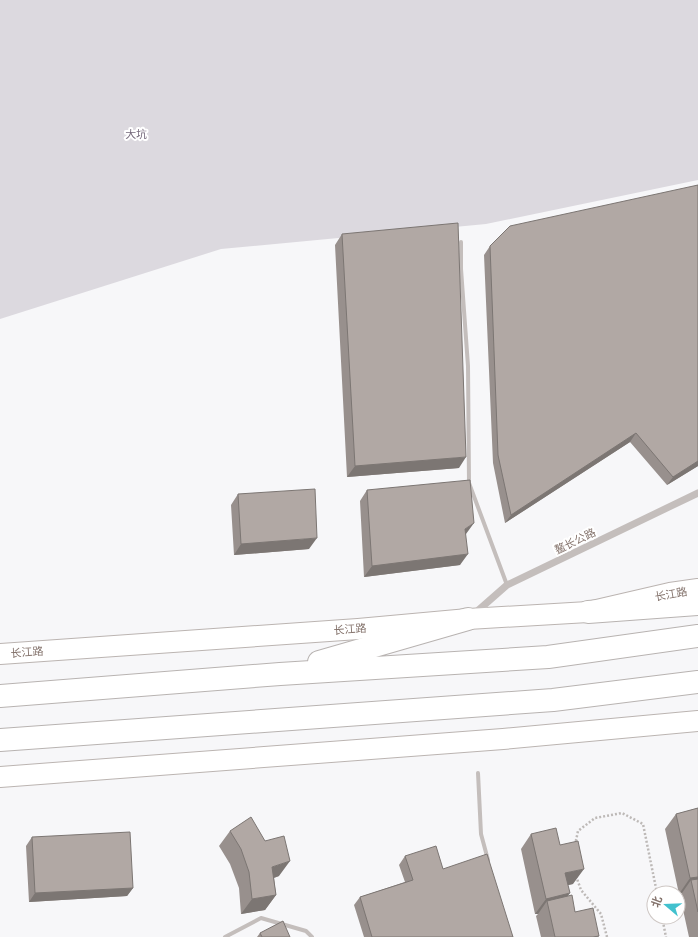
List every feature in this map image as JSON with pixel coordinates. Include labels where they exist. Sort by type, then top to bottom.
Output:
[{"type":"highway","points":[[588,612],[698,604]]},
{"type":"highway","points":[[280,674],[468,619]]},
{"type":"highway","points":[[0,696],[280,674],[548,657],[698,636]]},
{"type":"highway","points":[[0,740],[553,700],[698,682]]},
{"type":"main road","name":"长江路","points":[[0,654],[350,630],[468,619],[588,612],[670,593],[698,589]]},
{"type":"main road","points":[[0,777],[503,739],[698,721]]},
{"type":"street","points":[[461,242],[461,269],[468,366],[469,482],[507,586]]},
{"type":"street","name":"鳌长公路","points":[[468,619],[507,586],[698,493]]},
{"type":"street","points":[[478,773],[481,834],[490,864]]},
{"type":"street","points":[[225,937],[261,918],[306,931],[312,937]]},
{"type":"path","points":[[572,852],[578,831],[595,818],[622,813],[643,824],[655,885]]},
{"type":"path","points":[[575,872],[581,890],[601,914],[607,937]]},
{"type":"path","points":[[664,925],[666,937]]},
{"type":"green space","name":"大坑","points":[[0,0],[698,0],[698,180],[486,224],[221,249],[0,319]]},
{"type":"building","points":[[698,185],[698,461],[673,477],[636,433],[511,515],[498,455],[490,246],[510,226]]},
{"type":"building","points":[[458,223],[466,457],[355,466],[342,234]]},
{"type":"building","points":[[470,480],[474,523],[465,529],[468,554],[372,566],[367,490]]},
{"type":"building","points":[[315,489],[317,538],[241,544],[238,494]]},
{"type":"building","points":[[698,808],[698,877],[690,878],[676,814]]},
{"type":"building","points":[[251,817],[265,841],[284,836],[290,861],[272,867],[276,895],[252,899],[249,872],[241,849],[230,831]]},
{"type":"building","points":[[556,828],[560,845],[578,841],[584,869],[565,873],[570,893],[546,899],[531,834]]},
{"type":"building","points":[[130,832],[133,888],[35,893],[32,837]]},
{"type":"building","points":[[436,846],[443,869],[487,854],[513,937],[372,937],[360,897],[413,880],[405,856]]},
{"type":"building","points":[[698,879],[698,912],[691,880]]},
{"type":"building","points":[[572,895],[575,912],[593,908],[599,936],[555,937],[547,901]]},
{"type":"building","points":[[283,921],[290,937],[262,937],[260,933]]}]
